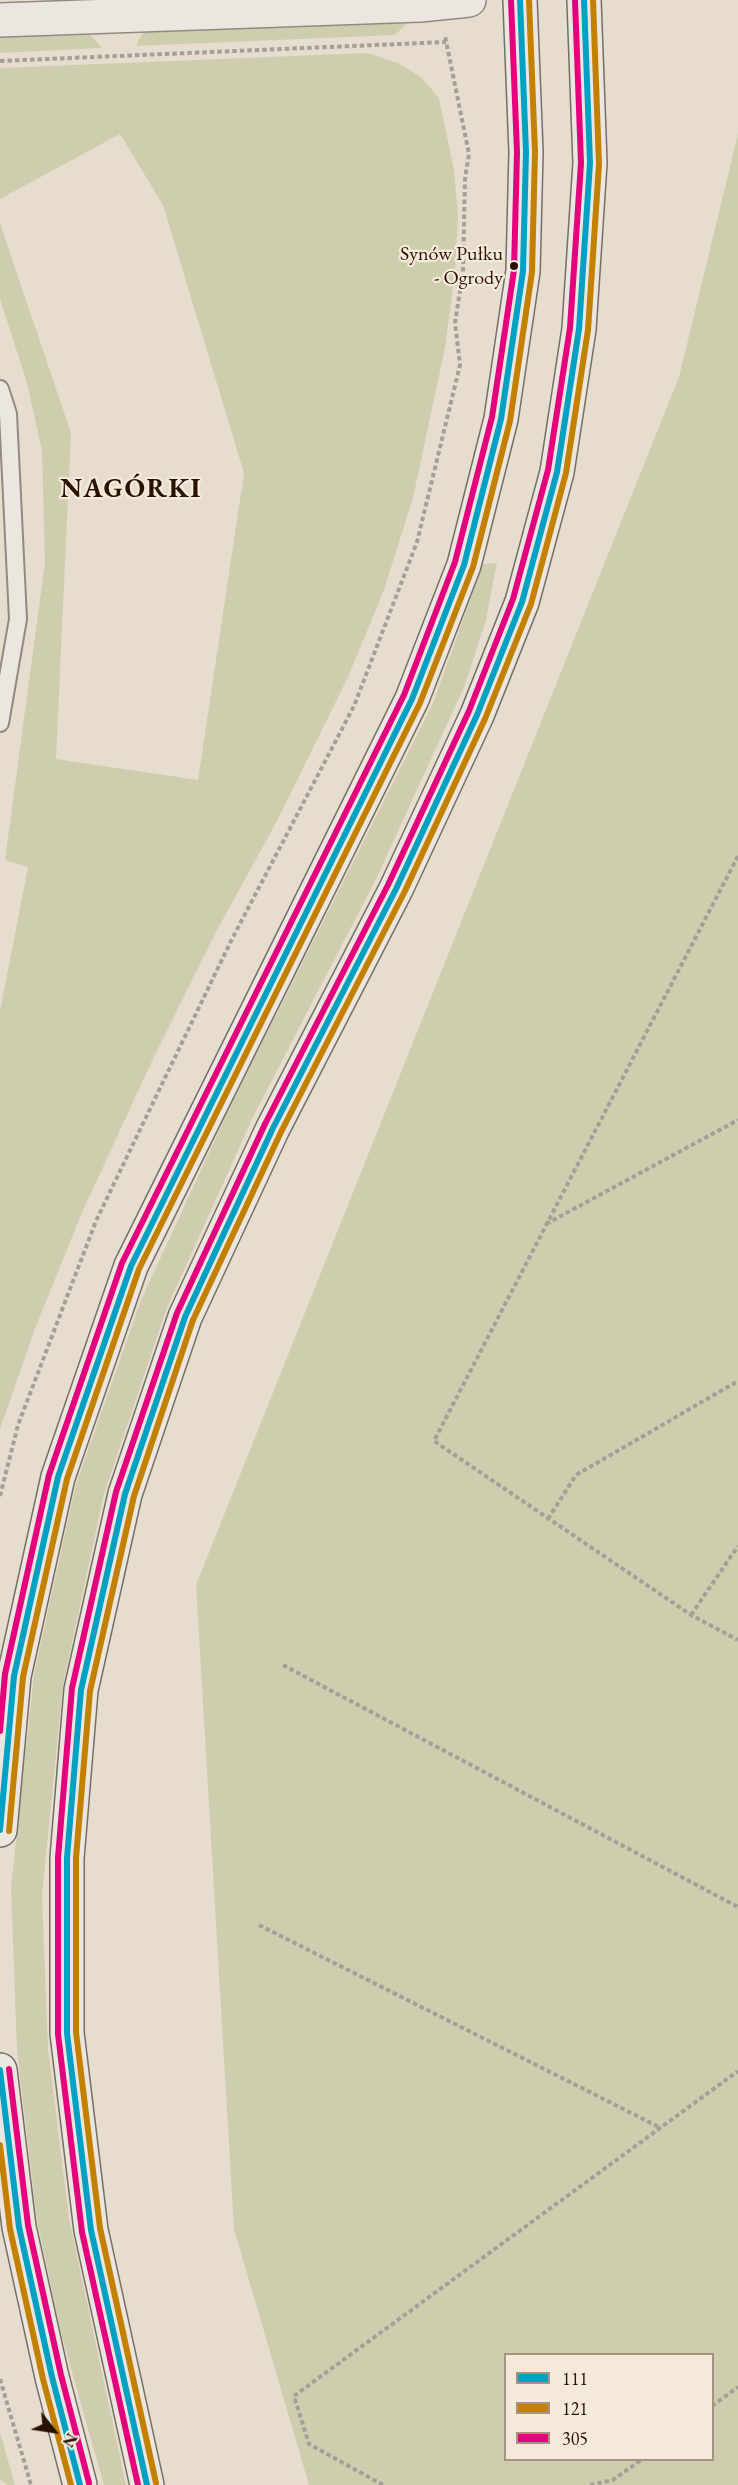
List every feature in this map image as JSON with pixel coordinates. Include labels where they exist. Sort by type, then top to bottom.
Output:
[{"type":"main road","points":[[0,6],[40,0]]},
{"type":"main road","points":[[0,20],[420,5],[469,0]]},
{"type":"main road","points":[[0,1830],[14,1676],[58,1477],[131,1266],[412,699],[464,565],[501,418],[523,271],[526,152],[520,0]]},
{"type":"main road","points":[[147,2485],[91,2230],[67,2033],[66,1858],[81,1690],[125,1494],[185,1317],[273,1128],[396,889],[477,715],[522,602],[557,472],[579,329],[590,163],[584,0]]},
{"type":"main road","points":[[0,2070],[19,2227],[52,2377],[80,2485]]},
{"type":"lane","points":[[0,389],[8,414],[18,620],[0,723]]},
{"type":"path","points":[[0,1496],[18,1425],[96,1221],[231,940],[354,706],[417,542],[460,365],[455,323],[463,272],[465,178],[469,154],[444,32]]},
{"type":"path","points":[[0,61],[446,42]]},
{"type":"path","points":[[738,856],[434,1441],[691,1615],[738,1640]]},
{"type":"path","points":[[546,1224],[738,1120]]},
{"type":"path","points":[[548,1519],[576,1475],[738,1381]]},
{"type":"path","points":[[691,1615],[738,1546]]},
{"type":"path","points":[[283,1665],[738,1907]]},
{"type":"path","points":[[260,1925],[661,2128]]},
{"type":"path","points":[[383,2485],[309,2444],[294,2396],[738,2072]]},
{"type":"path","points":[[0,2379],[31,2485]]},
{"type":"path","points":[[714,2404],[738,2386]]},
{"type":"path","points":[[590,2485],[613,2480],[640,2461]]},
{"type":"green space","points":[[278,22],[407,23],[395,35],[136,46],[144,29]]},
{"type":"green space","points":[[85,29],[102,48],[0,53],[0,34]]},
{"type":"green space","points":[[367,53],[398,63],[421,77],[439,98],[454,170],[458,216],[455,273],[445,348],[413,498],[384,590],[348,677],[278,819],[216,932],[153,1059],[81,1215],[36,1326],[0,1429],[0,1011],[28,867],[5,860],[45,562],[42,451],[27,383],[0,299],[0,223],[71,433],[56,759],[198,780],[244,473],[163,205],[120,134],[0,199],[0,68]]},
{"type":"green space","points":[[738,134],[738,2485],[309,2485],[234,2229],[196,1585],[679,377]]},
{"type":"green space","points":[[497,563],[486,620],[465,685],[376,879],[253,1117],[167,1308],[104,1494],[63,1685],[42,1895],[48,2048],[69,2218],[126,2485],[104,2485],[62,2337],[37,2221],[17,2050],[11,1887],[34,1674],[76,1484],[141,1300],[230,1107],[433,703],[483,564]]},
{"type":"green space","points":[[0,2432],[15,2485],[8,2485],[0,2479]]},
{"type":"transit line","name":"305","points":[[0,1731],[5,1674],[49,1475],[122,1263],[404,695],[455,562],[492,417],[514,270],[517,152],[511,0]]},
{"type":"transit line","name":"111","points":[[0,1830],[14,1676],[58,1477],[131,1266],[412,699],[464,565],[501,419],[523,271],[526,152],[520,0]]},
{"type":"transit line","name":"121","points":[[9,1831],[23,1677],[67,1479],[139,1269],[420,703],[473,567],[510,421],[532,272],[535,152],[529,0]]},
{"type":"transit line","name":"305","points":[[138,2485],[82,2232],[58,2034],[58,1858],[72,1688],[116,1492],[177,1313],[265,1124],[388,885],[469,711],[513,599],[548,470],[570,328],[581,163],[575,0]]},
{"type":"transit line","name":"111","points":[[147,2485],[91,2230],[67,2033],[67,1858],[81,1690],[125,1494],[185,1317],[273,1128],[396,889],[477,715],[522,602],[557,472],[579,329],[590,163],[584,0]]},
{"type":"transit line","name":"121","points":[[156,2483],[100,2228],[76,2032],[76,1858],[90,1691],[134,1496],[193,1320],[281,1132],[404,893],[485,719],[531,604],[566,473],[588,330],[599,164],[593,0]]},
{"type":"transit line","name":"305","points":[[9,2069],[28,2225],[61,2375],[89,2483]]},
{"type":"transit line","name":"111","points":[[0,2070],[19,2227],[52,2377],[80,2485]]},
{"type":"transit line","name":"121","points":[[0,2145],[10,2229],[43,2379],[71,2485]]},
{"type":"place","name":"Synów Pułku - Ogrody","points":[[514,266]]},
{"type":"district","name":"NAGÓRKI","points":[[131,490]]}]
